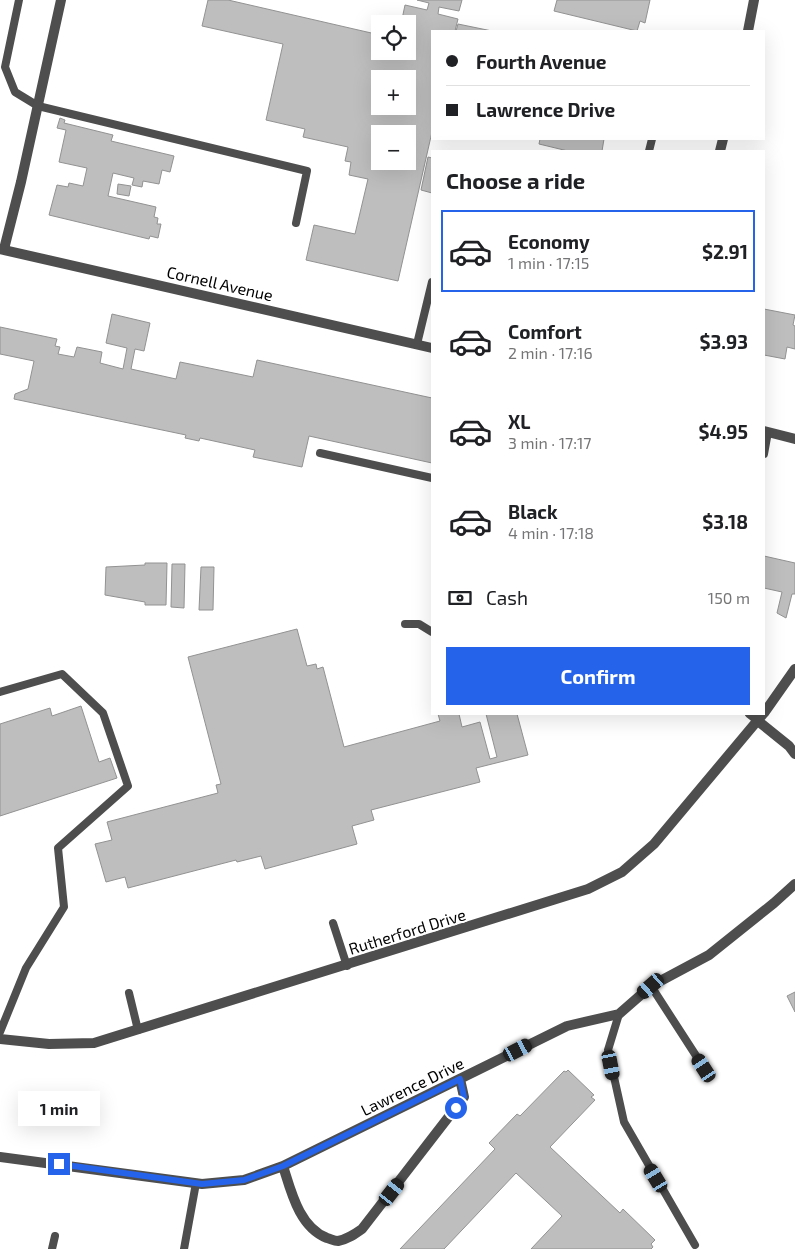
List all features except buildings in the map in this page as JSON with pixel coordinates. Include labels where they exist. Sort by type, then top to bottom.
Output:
[{"type":"street","points":[[2,249],[22,182],[61,0]]},
{"type":"street","points":[[748,30],[754,0]]},
{"type":"street","name":"Cornell Avenue","points":[[2,249],[431,348]]},
{"type":"street","points":[[766,432],[795,439]]},
{"type":"street","name":"Rutherford Drive","points":[[765,712],[795,669]]},
{"type":"street","points":[[762,716],[795,754]]},
{"type":"street","name":"Rutherford Drive","points":[[0,1039],[49,1044],[94,1043],[588,890],[622,872],[654,844],[762,716]]},
{"type":"street","name":"Lawrence Drive","points":[[0,1156],[202,1184],[244,1180],[283,1166],[567,1026],[619,1014],[651,986],[709,955],[795,884]]},
{"type":"street","points":[[283,1166],[294,1200],[306,1223],[335,1245],[362,1229],[414,1165],[464,1097],[460,1079]]},
{"type":"lane","points":[[19,0],[5,67],[15,92],[38,106],[307,171],[296,223]]},
{"type":"lane","points":[[417,344],[431,286]]},
{"type":"lane","points":[[320,453],[431,478]]},
{"type":"lane","points":[[405,624],[419,624],[431,631]]},
{"type":"lane","points":[[0,692],[62,674],[103,713],[128,786],[58,848],[64,907],[26,968],[0,1032]]},
{"type":"lane","points":[[333,923],[347,966]]},
{"type":"lane","points":[[651,986],[704,1068]]},
{"type":"lane","points":[[129,993],[138,1030]]},
{"type":"lane","points":[[619,1014],[608,1050],[624,1122],[695,1245]]},
{"type":"lane","points":[[184,1249],[196,1182]]},
{"type":"lane","points":[[52,1249],[55,1236]]},
{"type":"route","points":[[59,1164],[202,1184],[244,1180],[283,1166],[460,1079],[464,1097],[456,1108]]}]
